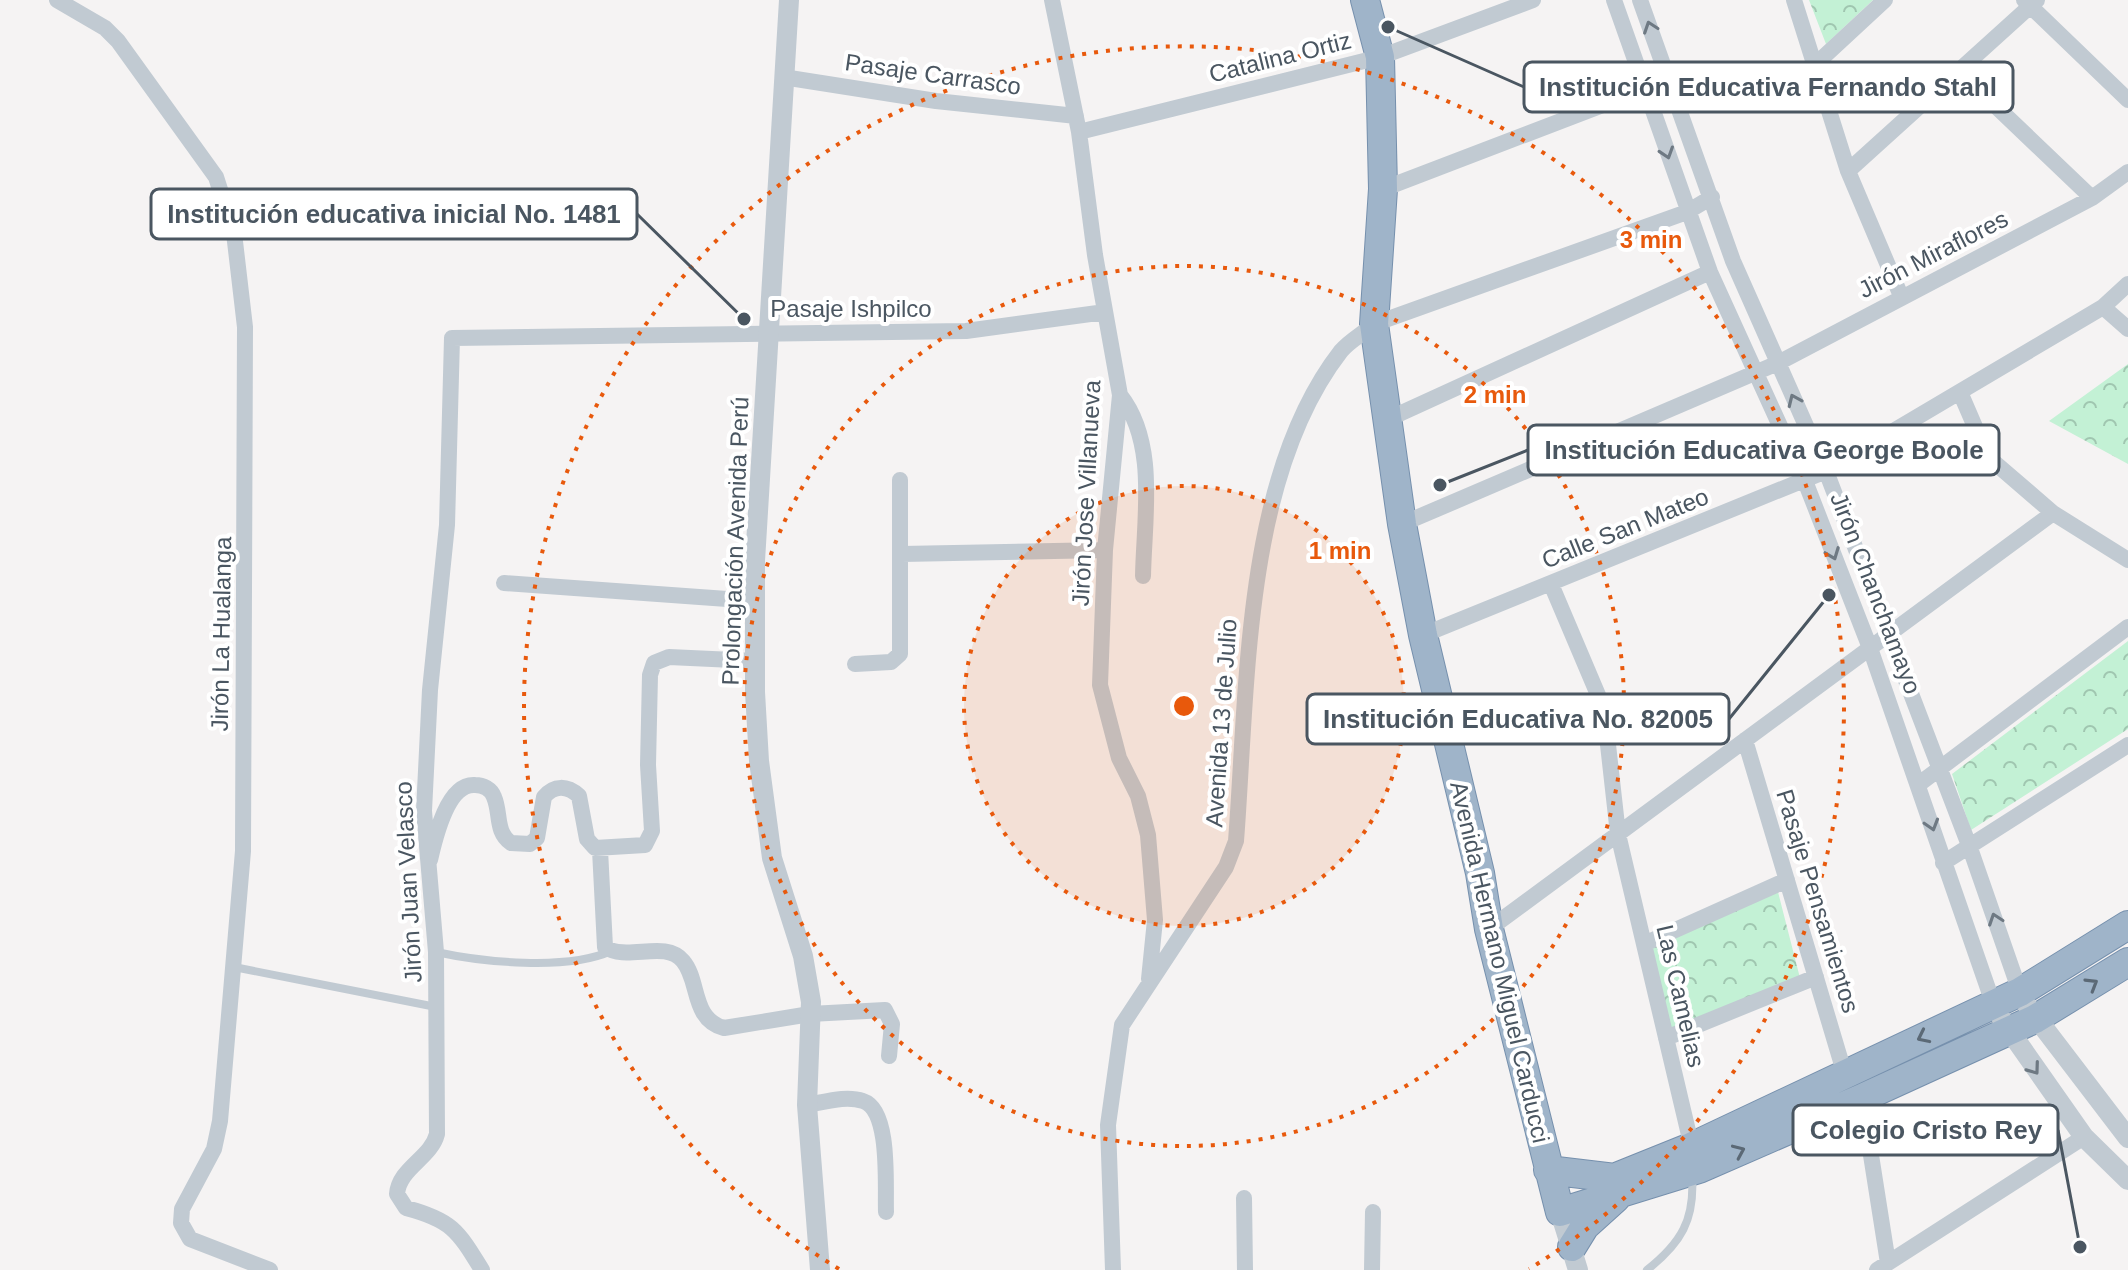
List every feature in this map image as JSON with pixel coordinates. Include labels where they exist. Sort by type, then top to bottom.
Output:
[{"type":"highway","name":"Avenida Hermano Miguel Carducci","points":[[1365,0],[1380,57],[1383,189],[1374,324],[1402,524],[1423,635],[1480,873],[1489,929],[1554,1192]]},
{"type":"highway","points":[[1694,1162],[1845,1075],[2020,992],[2128,925]]},
{"type":"highway","points":[[1554,1192],[1617,1186],[1694,1162],[1862,1098],[2035,1019],[2128,962]]},
{"type":"highway","points":[[1554,1192],[1617,1186]]},
{"type":"highway","points":[[1575,1259],[1585,1226],[1617,1186]]},
{"type":"street","name":"Jirón La Hualanga","points":[[57,0],[105,28],[118,41],[216,177],[234,233],[245,327],[247,591],[243,851],[214,1149],[182,1209],[181,1223],[190,1239],[270,1270]]},
{"type":"street","name":"Prolongación Avenida Perú","points":[[789,0],[755,601],[755,661],[759,761],[772,858],[803,956],[810,1014],[807,1105],[820,1270]]},
{"type":"street","name":"Jirón Jose Villanueva","points":[[1052,0],[1078,124],[1120,395],[1105,550],[1100,685],[1119,758],[1138,796],[1148,835],[1155,920],[1148,985]]},
{"type":"street","name":"Catalina Ortiz","points":[[1078,124],[1380,57],[1533,0]]},
{"type":"street","name":"Jirón Chanchamayo","points":[[1614,0],[1710,272],[1805,481],[1870,648],[1993,1003],[2006,1030],[2084,1137],[2125,1171]]},
{"type":"street","name":"Jirón Chanchamayo","points":[[1640,0],[1733,261],[1826,471],[1970,848],[2020,992],[2035,1019],[2128,1138]]},
{"type":"street","points":[[1794,0],[1817,63],[1848,171],[1901,296]]},
{"type":"street","points":[[1817,63],[1885,0]]},
{"type":"street","points":[[1848,171],[1960,72],[2030,2],[2128,100]]},
{"type":"street","points":[[1960,72],[2092,198]]},
{"type":"street","name":"Pasaje Carrasco","points":[[783,77],[1078,124]]},
{"type":"street","points":[[1383,189],[1668,80]]},
{"type":"street","name":"Jirón Miraflores","points":[[1402,524],[1778,363],[2092,198],[2128,172]]},
{"type":"street","name":"Avenida 13 de Julio","points":[[1113,1270],[1108,1125],[1122,1025],[1226,867],[1236,841],[1255,604],[1279,470],[1304,408],[1343,348],[1374,324],[1687,212],[1712,197]]},
{"type":"street","points":[[1386,420],[1710,272]]},
{"type":"street","name":"Calle San Mateo","points":[[1423,635],[1826,471],[2103,307],[2128,284]]},
{"type":"street","points":[[2103,307],[2128,329]]},
{"type":"street","name":"Pasaje Ishpilco","points":[[452,338],[966,331],[1105,312]]},
{"type":"street","name":"Jirón Juan Velasco","points":[[452,338],[447,525],[430,690],[424,811],[436,952],[437,1134],[434,1145],[402,1178],[398,1198],[406,1208],[432,1215],[457,1229],[482,1270]]},
{"type":"street","points":[[1960,392],[1988,457],[2053,513],[2128,560]]},
{"type":"street","points":[[1120,395],[1133,410],[1142,434],[1143,576]]},
{"type":"street","points":[[855,664],[891,662],[900,654],[900,480]]},
{"type":"street","points":[[1489,929],[2053,513]]},
{"type":"street","points":[[902,554],[1105,550]]},
{"type":"street","points":[[504,583],[755,601]]},
{"type":"street","name":"Las Camelias","points":[[1551,584],[1604,709],[1618,834],[1694,1162]]},
{"type":"street","points":[[1919,784],[2128,627]]},
{"type":"street","points":[[429,865],[450,799],[457,790],[474,785],[485,787],[494,795],[504,838],[521,845],[537,838],[544,797],[553,789],[569,789],[582,802],[587,839],[600,850],[641,847],[651,837],[648,765],[650,675],[654,663],[669,657],[755,661]]},
{"type":"street","name":"Pasaje Pensamientos","points":[[1745,740],[1845,1075]]},
{"type":"street","points":[[1943,863],[2128,745]]},
{"type":"street","points":[[600,850],[603,943],[611,951],[664,951],[681,958],[703,1013],[718,1026],[730,1027],[810,1014],[885,1010],[892,1024],[889,1056]]},
{"type":"street","points":[[1644,944],[1787,880]]},
{"type":"street","points":[[1666,1038],[1816,977]]},
{"type":"street","points":[[1862,1098],[1882,1266],[2084,1137]]},
{"type":"street","points":[[807,1105],[855,1099],[867,1101],[875,1110],[882,1127],[886,1212]]},
{"type":"street","points":[[1554,1192],[1575,1259]]},
{"type":"street","points":[[1244,1198],[1245,1270]]},
{"type":"street","points":[[1372,1270],[1373,1212]]},
{"type":"lane","points":[[436,952],[462,958],[531,962],[598,957],[611,951]]},
{"type":"lane","points":[[233,967],[437,1007]]},
{"type":"lane","points":[[1647,1270],[1686,1228],[1693,1208],[1694,1162]]},
{"type":"green space","points":[[1809,0],[1873,0],[1826,44]]},
{"type":"green space","points":[[2128,364],[2128,464],[2049,421]]},
{"type":"green space","points":[[2128,641],[2128,729],[1971,830],[1952,774]]},
{"type":"green space","points":[[1777,888],[1800,978],[1668,1032],[1649,945]]},
{"type":"place","name":"Institución Educativa Fernando Stahl","points":[[1388,27]]},
{"type":"place","name":"Institución educativa inicial No. 1481","points":[[744,319]]},
{"type":"place","name":"Institución Educativa George Boole","points":[[1440,485]]},
{"type":"place","name":"Institución Educativa No. 82005","points":[[1829,595]]},
{"type":"place","name":"Colegio Cristo Rey","points":[[2080,1247]]}]
